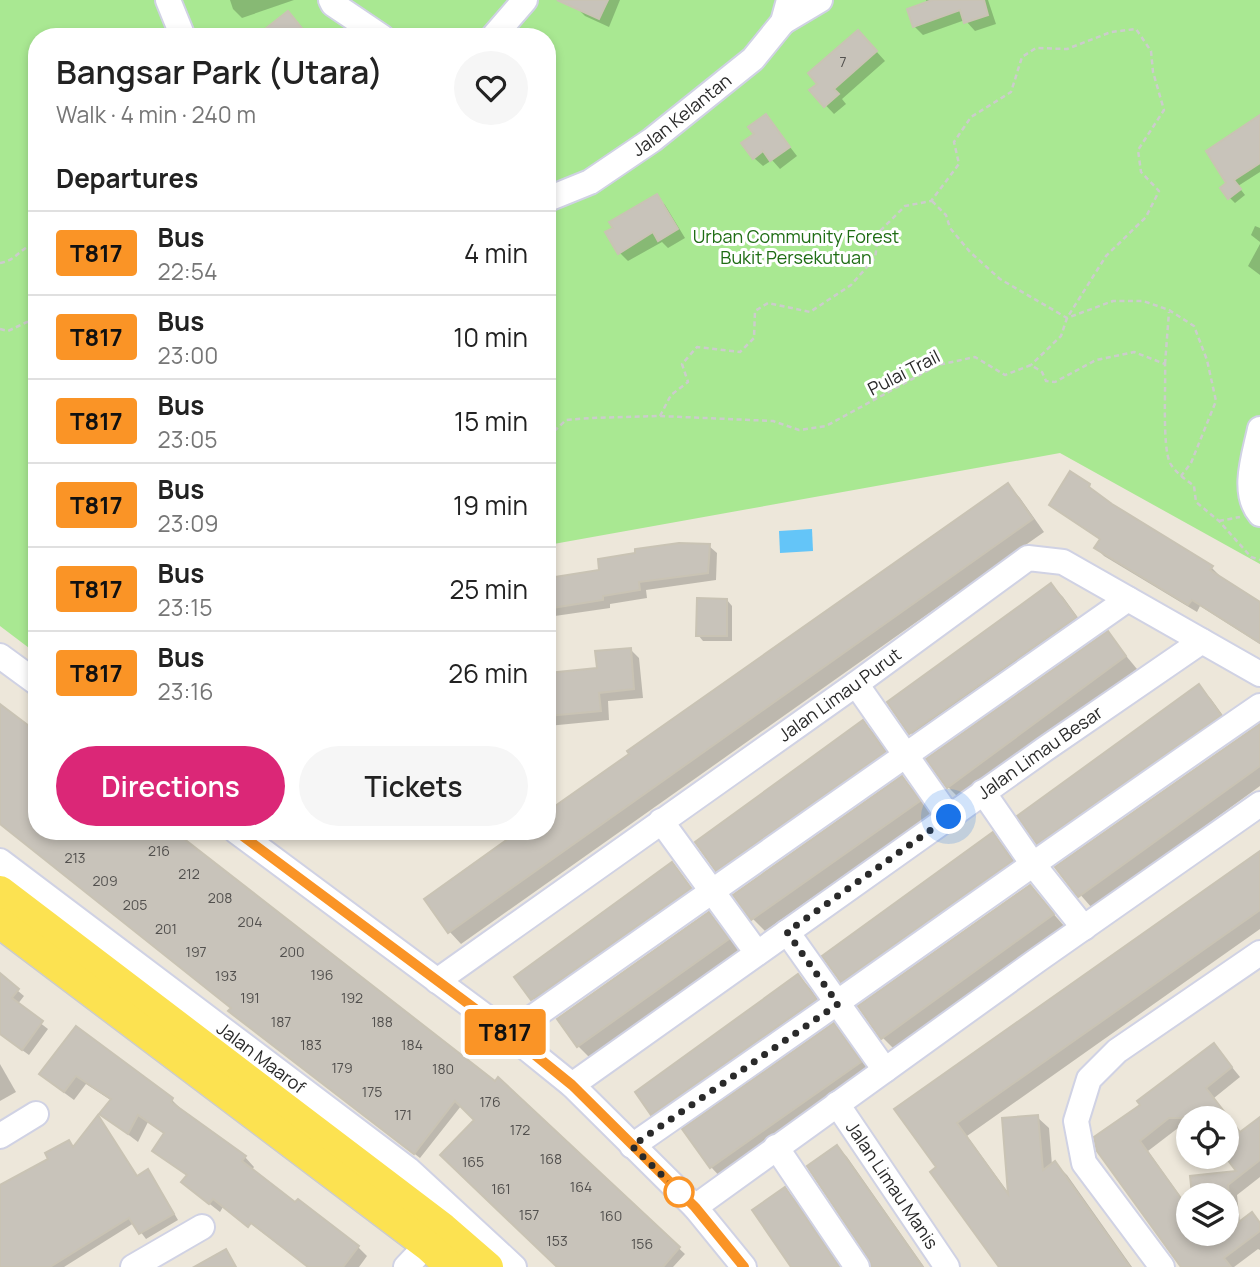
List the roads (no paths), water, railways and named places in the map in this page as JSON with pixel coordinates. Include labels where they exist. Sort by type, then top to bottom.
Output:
[{"type":"main road","name":"Jalan Maarof","points":[[0,891],[435,1237],[452,1267]]},
{"type":"main road","name":"Jalan Maarof","points":[[0,923],[435,1237],[488,1267]]},
{"type":"street","points":[[168,0],[179,28]]},
{"type":"street","points":[[331,0],[332,4],[368,28]]},
{"type":"street","points":[[502,28],[524,0]]},
{"type":"street","points":[[786,11],[820,0]]},
{"type":"street","name":"Jalan Kelantan","points":[[556,196],[590,182],[675,123],[754,59],[786,11]]},
{"type":"street","points":[[1260,429],[1251,471],[1251,489],[1260,514]]},
{"type":"street","name":"Jalan Limau Purut","points":[[436,981],[856,684],[1028,558],[1063,562],[1260,674]]},
{"type":"street","points":[[509,1034],[1128,599]]},
{"type":"street","name":"Jalan Limau Besar","points":[[572,1085],[984,792],[1202,641]]},
{"type":"street","points":[[0,656],[28,676]]},
{"type":"street","points":[[856,684],[949,817]]},
{"type":"street","points":[[632,1146],[838,1004],[1032,863],[1260,706]]},
{"type":"street","points":[[984,792],[1032,863],[1084,928]]},
{"type":"street","points":[[695,1207],[1260,804]]},
{"type":"street","points":[[661,821],[757,953]]},
{"type":"street","points":[[248,840],[509,1034],[572,1085],[695,1207],[744,1267]]},
{"type":"street","name":"Jalan Maarof","points":[[0,861],[409,1170],[514,1267]]},
{"type":"street","points":[[787,932],[885,1070]]},
{"type":"street","points":[[1162,1267],[1084,1163],[1076,1121],[1089,1079],[1117,1051],[1260,953]]},
{"type":"street","name":"Jalan Limau Manis","points":[[837,1104],[947,1267]]},
{"type":"street","points":[[0,1136],[36,1114]]},
{"type":"street","points":[[776,1147],[857,1267]]},
{"type":"street","points":[[133,1267],[202,1227]]},
{"type":"street","points":[[406,1267],[435,1237]]},
{"type":"water","points":[[812,529],[813,551],[780,553],[779,531]]},
{"type":"park label","name":"Urban Community Forest Bukit Persekutuan","points":[[796,247]]}]
